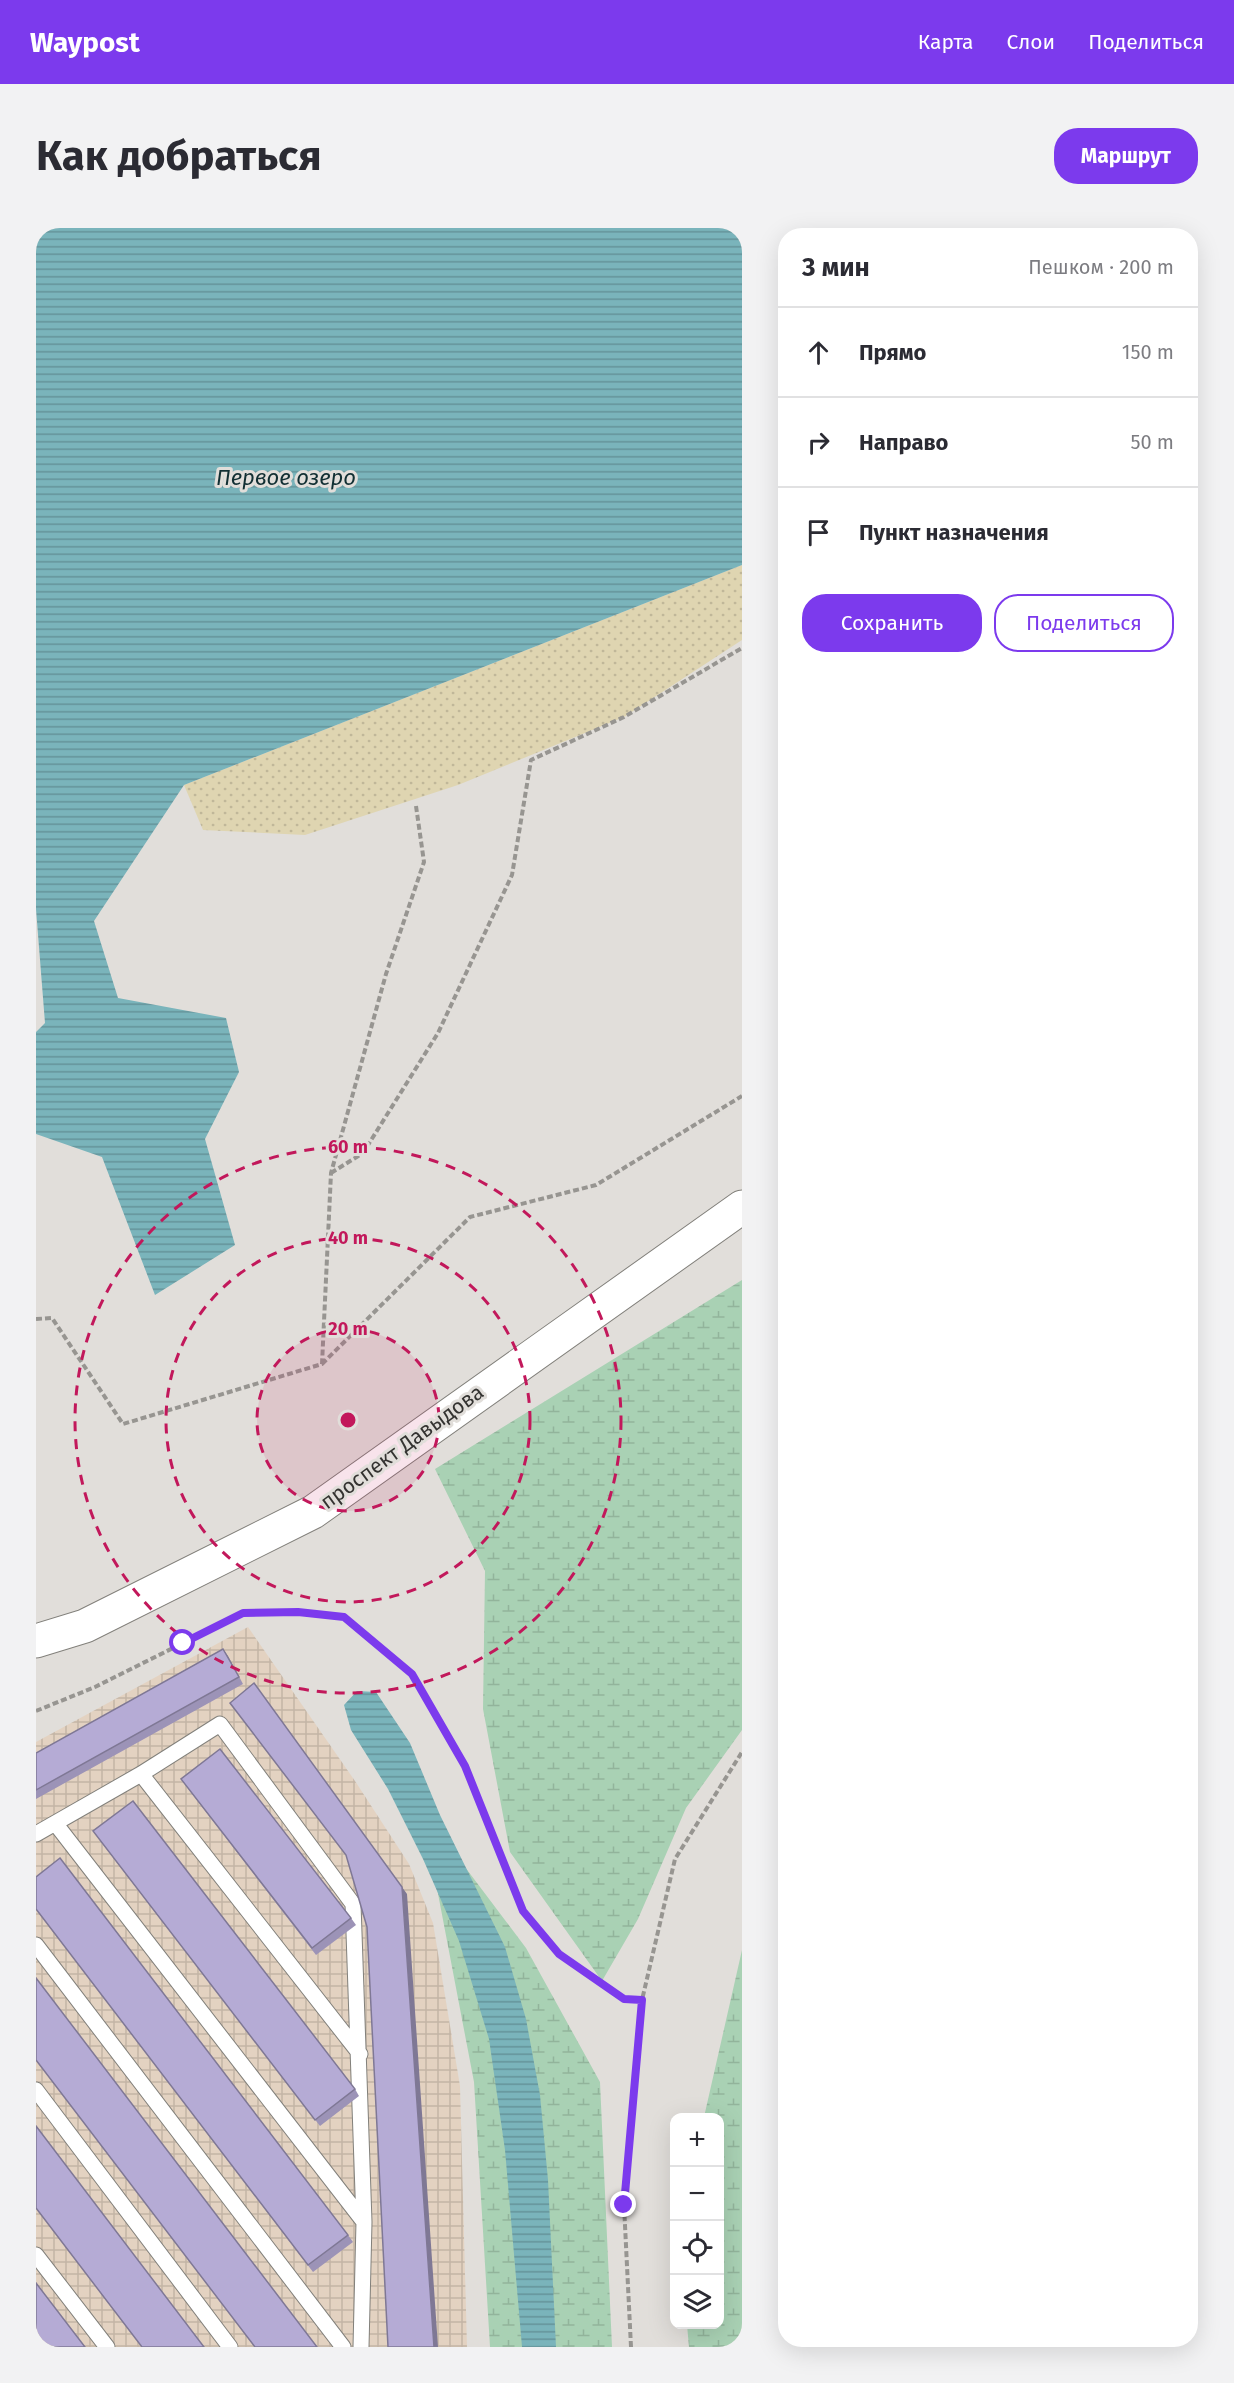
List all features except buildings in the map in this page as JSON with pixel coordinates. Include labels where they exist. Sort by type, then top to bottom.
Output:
[{"type":"street","name":"проспект Давыдова","points":[[36,1641],[85,1626],[313,1512],[742,1207]]},
{"type":"lane","points":[[36,1834],[141,1774],[220,1724],[353,1904],[360,2054],[364,2222],[361,2347]]},
{"type":"lane","points":[[141,1774],[360,2054]]},
{"type":"lane","points":[[55,1823],[364,2222]]},
{"type":"lane","points":[[36,1945],[343,2347]]},
{"type":"lane","points":[[36,2091],[230,2347]]},
{"type":"lane","points":[[36,2255],[106,2347]]},
{"type":"path","points":[[331,1173],[363,1153],[438,1033],[513,875],[531,760],[624,717],[742,648]]},
{"type":"path","points":[[322,1364],[331,1173],[386,974],[424,862],[416,806]]},
{"type":"path","points":[[36,1319],[51,1318],[123,1424],[322,1364],[470,1217],[596,1185],[742,1096]]},
{"type":"path","points":[[36,1711],[95,1688],[243,1613],[298,1612],[344,1617],[412,1674],[465,1766],[523,1911],[559,1954],[624,1999],[642,2000]]},
{"type":"path","points":[[631,2347],[624,2205],[642,2000],[675,1859],[742,1752]]},
{"type":"shaded area","points":[[248,1627],[355,1781],[409,1864],[433,1923],[460,2086],[467,2347],[36,2347],[36,1742]]},
{"type":"green space","points":[[742,1280],[742,1730],[686,1808],[638,1919],[602,1981],[510,1852],[483,1709],[485,1571],[435,1469]]},
{"type":"green space","points":[[422,1810],[526,1948],[600,2082],[612,2347],[490,2347],[474,2082]]},
{"type":"green space","points":[[742,1950],[742,2347],[689,2347],[687,2329],[724,2329],[724,2113],[705,2113]]},
{"type":"sand","points":[[742,565],[742,640],[624,717],[458,785],[305,835],[203,830],[184,785]]},
{"type":"water","name":"Первое озеро","points":[[36,228],[742,228],[742,565],[184,785],[94,921],[118,998],[226,1018],[239,1072],[205,1139],[235,1245],[155,1295],[102,1157],[36,1134],[36,1032],[45,1023],[36,909]]},
{"type":"water","points":[[357,1691],[376,1692],[410,1743],[440,1815],[505,1947],[526,2019],[540,2095],[548,2180],[556,2347],[522,2347],[505,2150],[489,2039],[459,1941],[423,1859],[388,1789],[351,1730],[344,1705]]},
{"type":"route","points":[[183,1643],[243,1613],[298,1612],[344,1617],[412,1674],[465,1766],[523,1911],[559,1954],[624,1999],[642,2000],[624,2205]]}]
